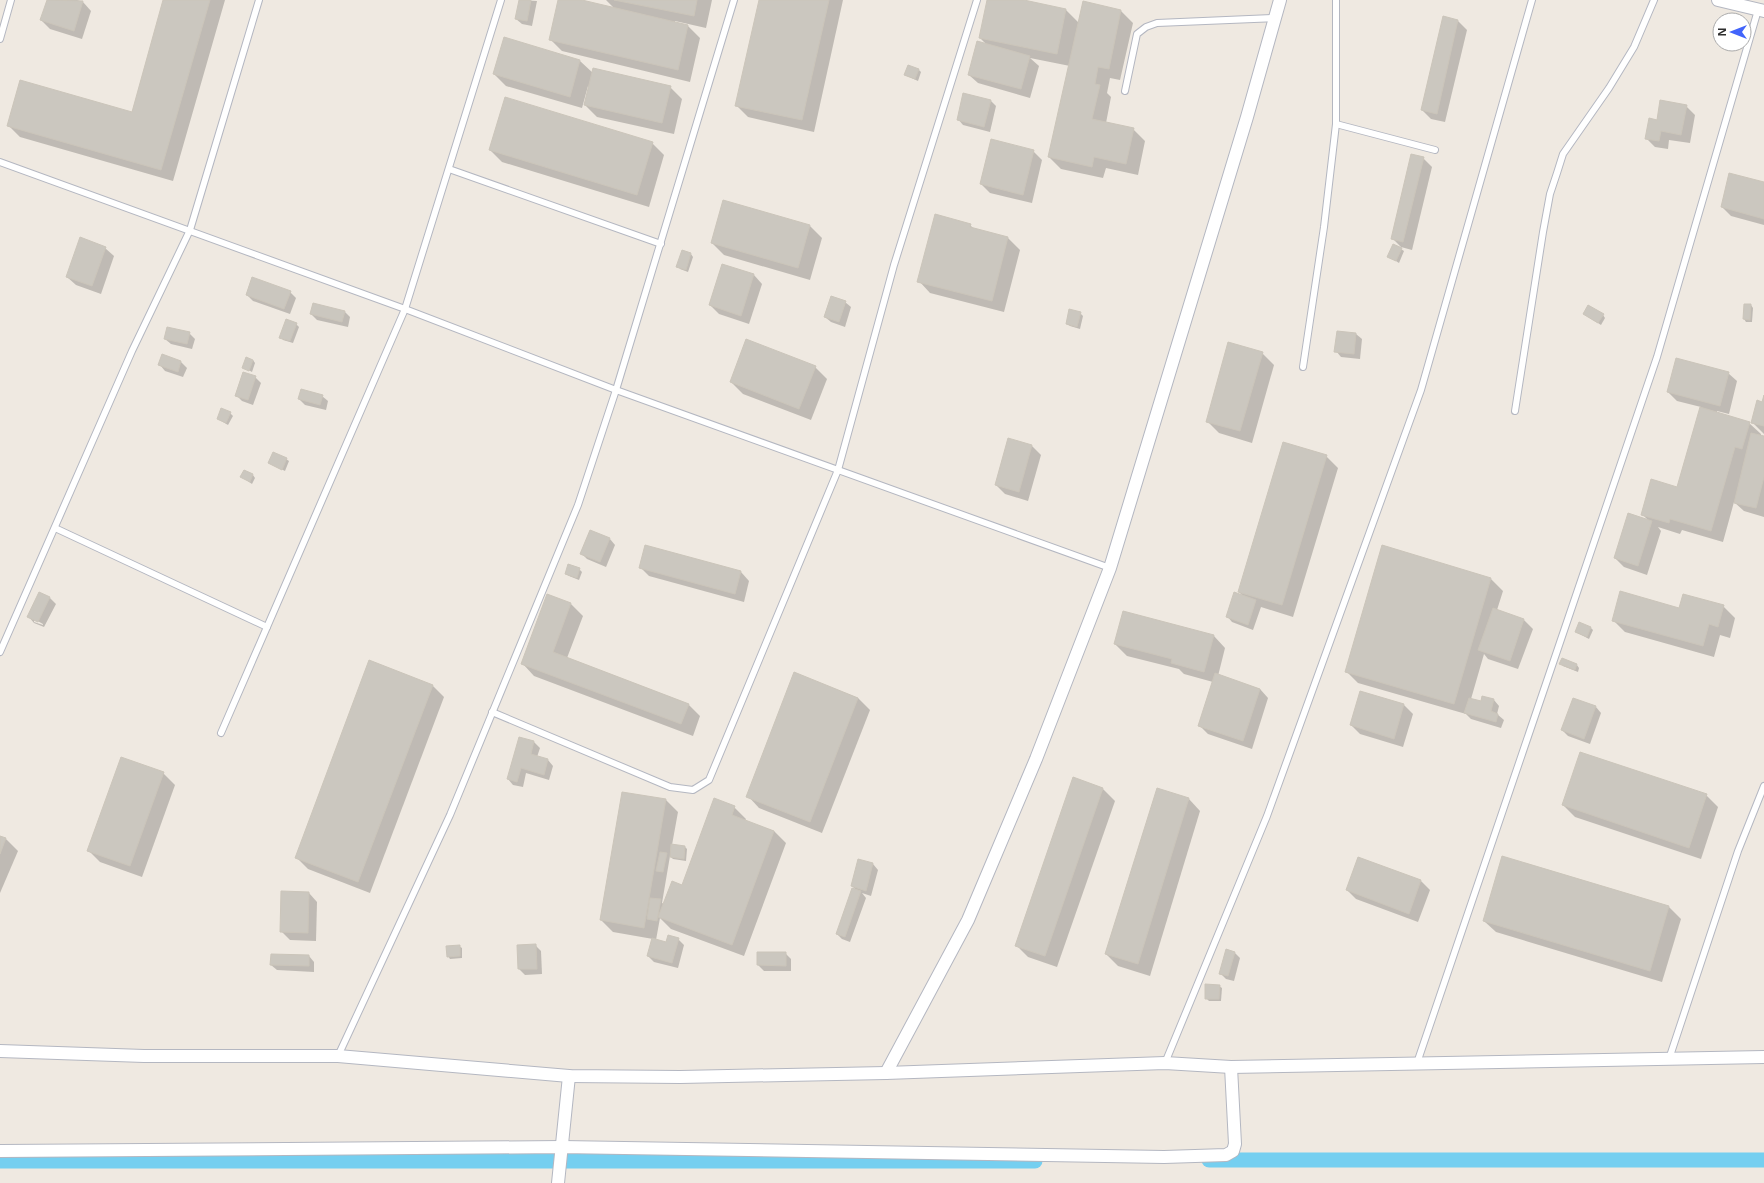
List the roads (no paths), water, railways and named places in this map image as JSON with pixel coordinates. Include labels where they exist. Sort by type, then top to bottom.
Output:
[{"type":"street","points":[[886,1073],[968,920],[1036,759],[1110,568],[1247,118],[1280,0]]},
{"type":"street","points":[[1718,0],[1754,7]]},
{"type":"street","points":[[0,1051],[144,1056],[338,1056],[569,1076],[680,1077],[886,1073],[1165,1063],[1231,1067],[1764,1058]]},
{"type":"street","points":[[0,1151],[562,1147],[1164,1156],[1226,1155],[1233,1151],[1235,1144],[1231,1067]]},
{"type":"street","points":[[558,1183],[569,1076]]},
{"type":"lane","points":[[0,39],[11,0]]},
{"type":"lane","points":[[0,652],[132,350],[190,230],[260,0]]},
{"type":"lane","points":[[221,733],[405,309],[501,0]]},
{"type":"lane","points":[[338,1056],[450,815],[578,505],[616,390],[734,0]]},
{"type":"lane","points":[[492,712],[670,787],[693,790],[709,780],[838,470],[894,265],[977,0]]},
{"type":"lane","points":[[1303,367],[1324,227],[1336,124],[1336,0]]},
{"type":"lane","points":[[1165,1063],[1267,816],[1421,390],[1532,0]]},
{"type":"lane","points":[[1515,412],[1543,232],[1550,194],[1556,173],[1563,154],[1609,88],[1634,47],[1654,0]]},
{"type":"lane","points":[[1417,1064],[1656,357],[1754,7]]},
{"type":"lane","points":[[1125,91],[1137,34],[1146,26],[1158,23],[1275,18]]},
{"type":"lane","points":[[1336,124],[1435,150]]},
{"type":"lane","points":[[0,162],[405,309],[616,390],[1110,568]]},
{"type":"lane","points":[[449,169],[661,244]]},
{"type":"lane","points":[[55,528],[267,627]]},
{"type":"lane","points":[[1670,1059],[1738,851],[1764,786]]},
{"type":"waterway","points":[[1209,1160],[1764,1160]]},
{"type":"waterway","points":[[0,1161],[1035,1161]]}]
